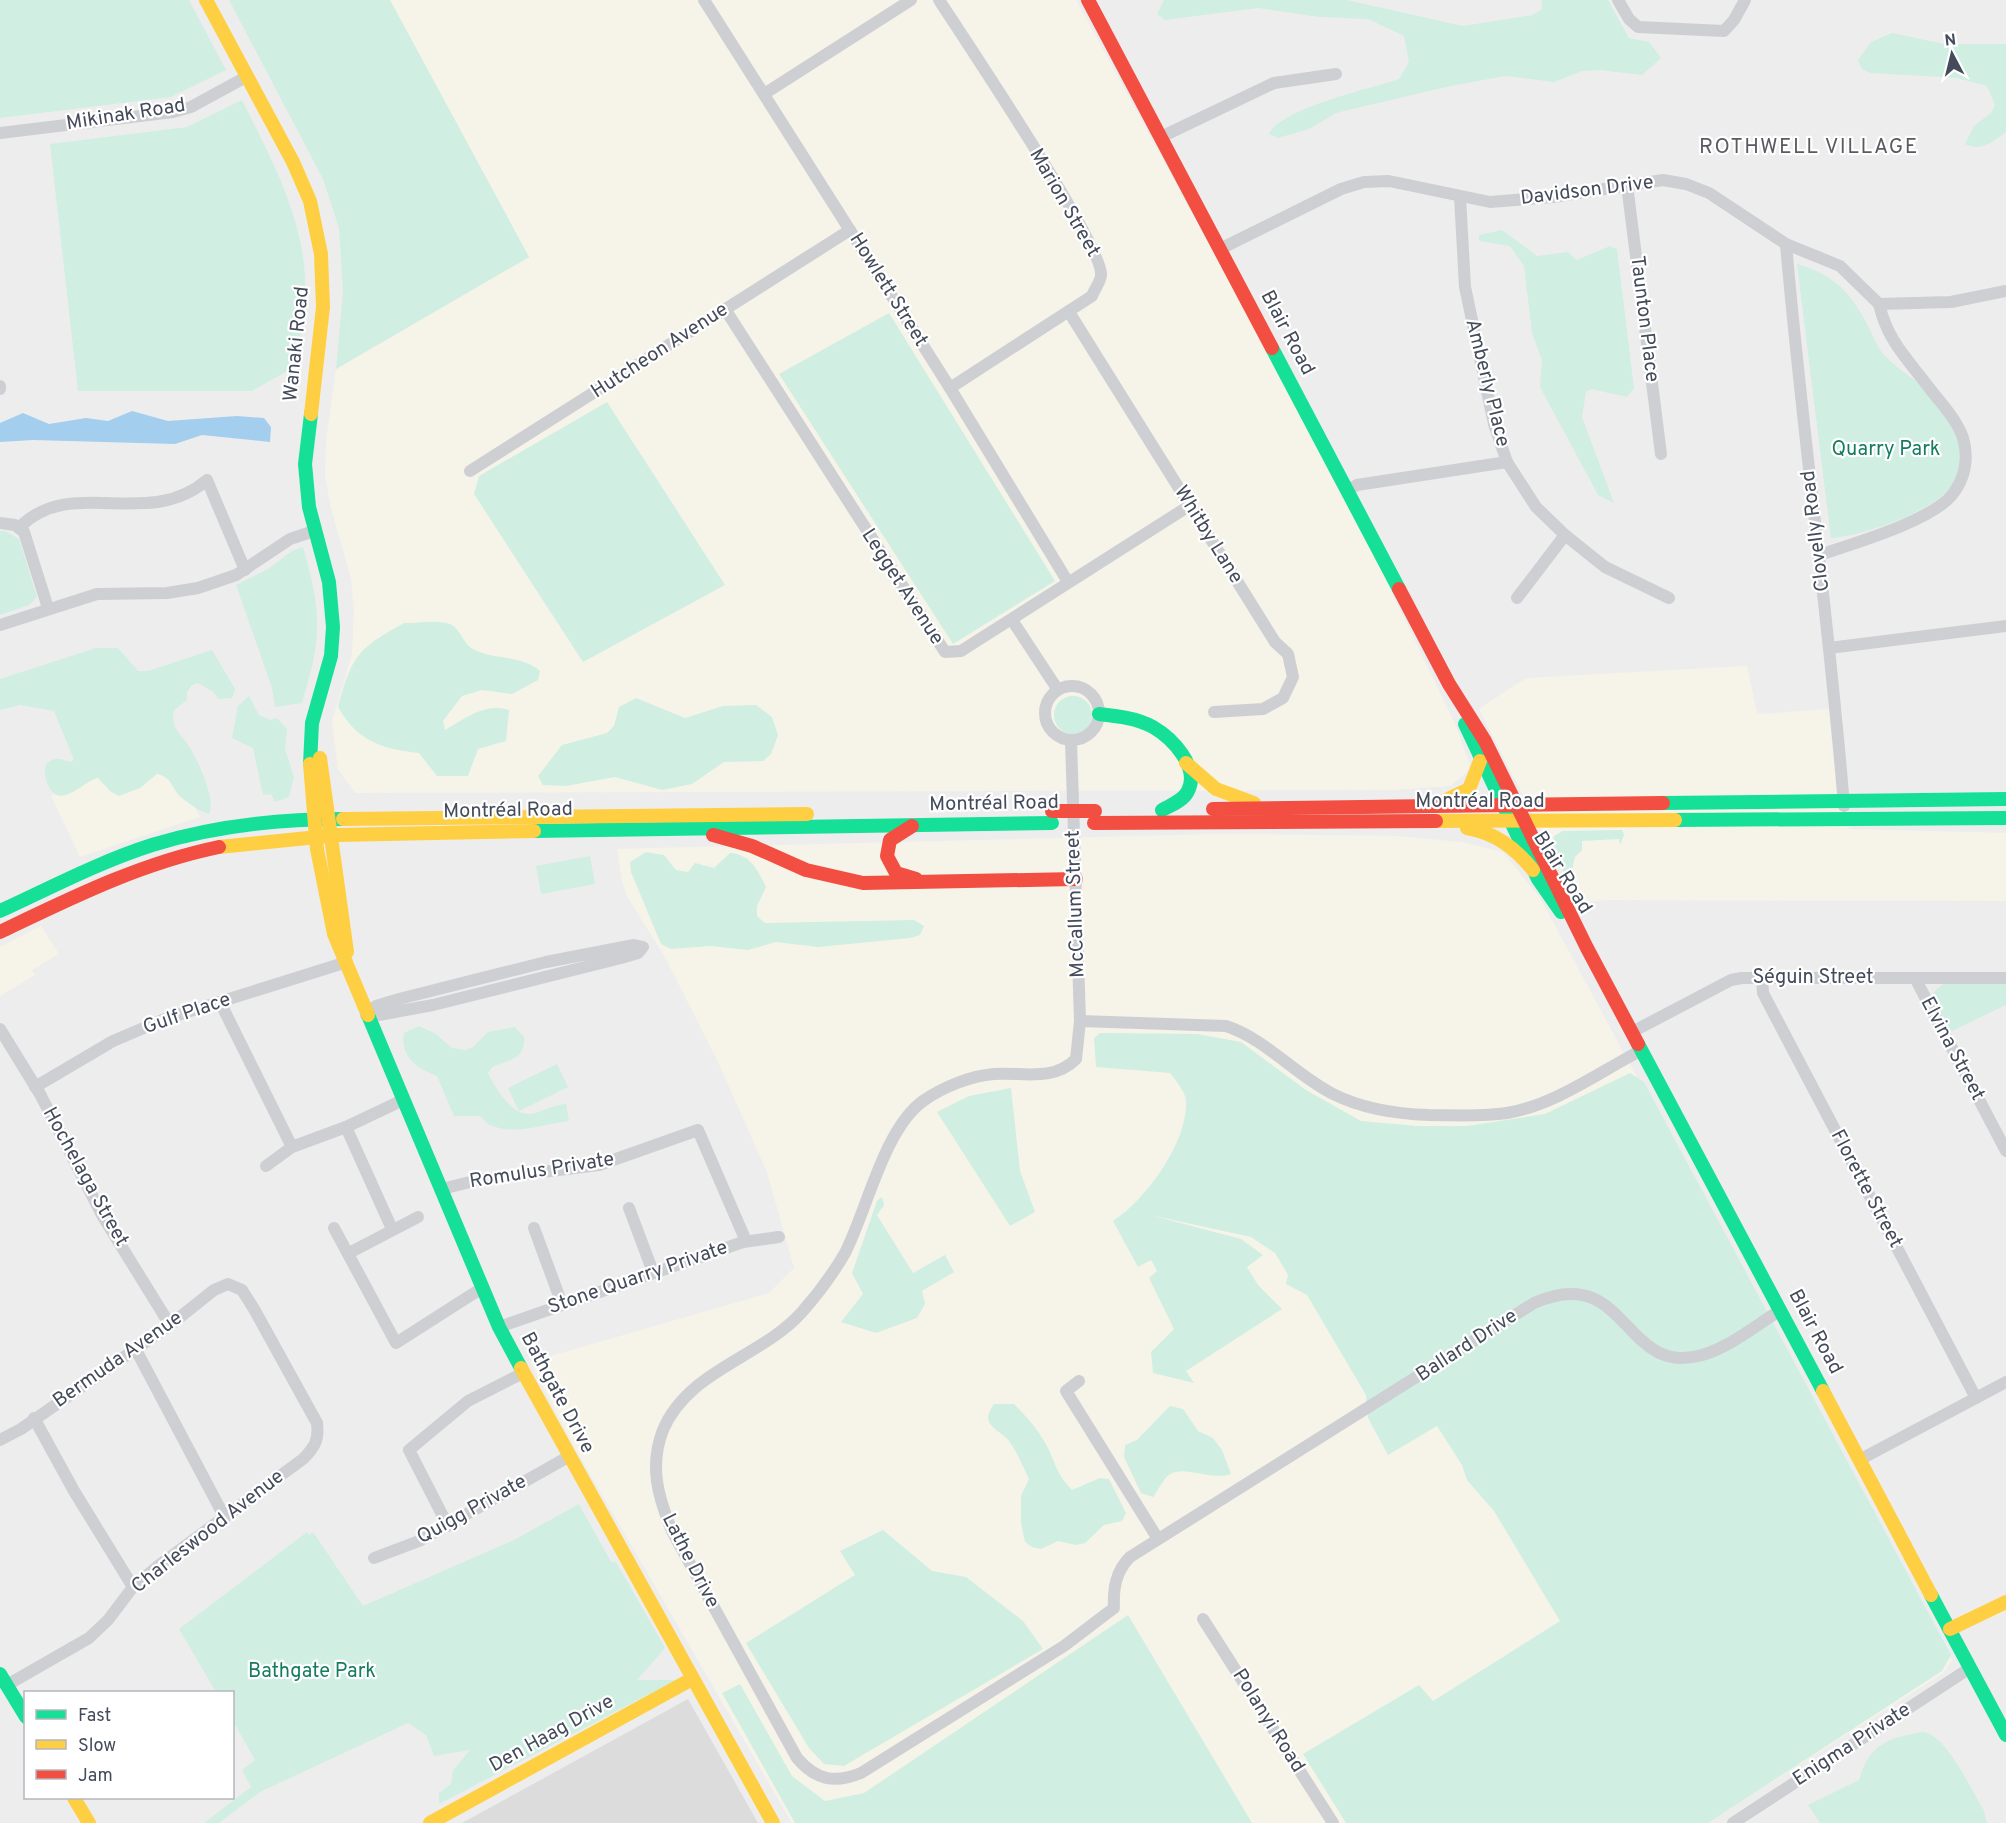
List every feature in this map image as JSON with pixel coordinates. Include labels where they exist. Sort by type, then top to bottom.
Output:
[{"type":"main road","name":"Wanaki Road","points":[[206,0],[304,187],[314,217],[321,254],[323,307],[305,464],[314,531],[329,582],[333,627],[331,656],[316,713],[320,818]]},
{"type":"main road","name":"Blair Road","points":[[1088,0],[1449,684],[1485,741],[1587,948],[2006,1735]]},
{"type":"main road","name":"Blair Road","points":[[1449,684],[1480,761],[1533,870],[1587,948]]},
{"type":"main road","points":[[1099,714],[1133,718],[1155,728],[1172,743],[1186,763],[1210,785],[1230,796],[1280,808]]},
{"type":"main road","points":[[1433,805],[1469,789],[1475,781],[1480,761]]},
{"type":"main road","points":[[1162,810],[1174,804],[1187,792],[1190,780],[1186,763]]},
{"type":"main road","name":"Montréal Road","points":[[1095,817],[1162,810],[2006,799]]},
{"type":"main road","points":[[1947,800],[1947,818]]},
{"type":"main road","name":"Montréal Road","points":[[0,932],[65,901],[153,866],[217,848],[322,835],[916,824],[1052,817]]},
{"type":"main road","name":"Montréal Road","points":[[0,911],[146,847],[222,829],[320,818],[1095,817],[1424,822],[2006,818]]},
{"type":"main road","name":"Bathgate Drive","points":[[320,818],[322,835],[346,931],[347,962],[366,1015],[499,1327],[568,1457],[773,1823]]},
{"type":"main road","points":[[1424,822],[1477,829],[1496,836],[1515,849],[1533,870]]},
{"type":"main road","points":[[916,824],[894,836],[888,844],[887,856],[896,873],[924,880]]},
{"type":"main road","points":[[685,829],[740,841],[806,870],[842,879],[884,884],[924,880],[1076,879]]},
{"type":"main road","points":[[146,847],[153,866]]},
{"type":"main road","points":[[1950,1629],[2006,1602]]},
{"type":"main road","name":"Den Haag Drive","points":[[430,1823],[692,1679]]},
{"type":"main road","points":[[3,1680],[24,1714]]},
{"type":"main road","points":[[75,1799],[89,1823]]},
{"type":"street","name":"Howlett Street","points":[[704,0],[950,388],[1068,582]]},
{"type":"street","points":[[764,94],[911,0]]},
{"type":"street","name":"Marion Street","points":[[939,0],[1026,135],[1096,253],[1101,275],[1092,296],[950,388]]},
{"type":"street","points":[[1618,0],[1629,19],[1638,27],[1724,31],[1734,20],[1745,0]]},
{"type":"street","points":[[1161,137],[1274,83],[1336,74]]},
{"type":"street","name":"Mikinak Road","points":[[0,133],[173,112],[191,107],[246,77]]},
{"type":"street","name":"Davidson Drive","points":[[1220,249],[1341,189],[1364,182],[1389,181],[1490,202],[1553,197],[1663,180],[1686,184],[1709,193],[1786,244],[1840,266],[1879,304]]},
{"type":"street","name":"Taunton Place","points":[[1627,184],[1661,454]]},
{"type":"street","name":"Amberly Place","points":[[1460,197],[1465,287],[1494,424],[1507,462],[1536,507],[1565,535],[1605,567],[1669,598]]},
{"type":"street","name":"Hutcheon Avenue","points":[[470,471],[850,230]]},
{"type":"street","name":"Clovelly Road","points":[[1786,244],[1796,363],[1829,648],[1845,819]]},
{"type":"street","points":[[1819,555],[1925,515],[1952,495],[1965,472],[1963,438],[1955,421],[1894,345],[1884,326],[1879,304],[1951,302],[2006,291]]},
{"type":"street","name":"Legget Avenue","points":[[725,309],[939,646],[945,652],[953,654],[961,651],[1189,506]]},
{"type":"street","name":"Whitby Lane","points":[[1069,312],[1275,642],[1288,654],[1293,677],[1283,698],[1263,709],[1214,712]]},
{"type":"street","points":[[1348,490],[1357,485],[1507,462]]},
{"type":"street","points":[[20,527],[33,515],[49,507],[66,504],[160,502],[183,496],[207,480],[245,570]]},
{"type":"street","points":[[0,523],[20,527]]},
{"type":"street","points":[[20,527],[48,608]]},
{"type":"street","points":[[0,625],[97,594],[184,592],[245,570],[290,539],[314,531]]},
{"type":"street","points":[[1517,598],[1565,535]]},
{"type":"street","points":[[1012,620],[1058,690]]},
{"type":"street","points":[[1829,648],[2006,626]]},
{"type":"street","points":[[1071,686],[1084,688],[1095,698],[1099,714],[1092,731],[1081,739],[1071,740],[1053,732],[1046,719],[1046,704],[1058,690],[1071,686]]},
{"type":"street","name":"McCallum Street","points":[[1070,1065],[1078,1053],[1080,1021],[1071,740]]},
{"type":"street","points":[[634,945],[643,947],[638,953],[621,958],[433,1005],[379,1015],[366,1015],[376,1006],[399,999],[546,962],[634,945]]},
{"type":"street","name":"Gulf Place","points":[[35,1087],[113,1041],[165,1019],[347,962]]},
{"type":"street","name":"Florette Street","points":[[1762,978],[1764,993],[1976,1398]]},
{"type":"street","name":"Elvina Street","points":[[1915,978],[2006,1151]]},
{"type":"street","name":"Séguin Street","points":[[1632,1032],[1731,980],[2006,978]]},
{"type":"street","points":[[220,1002],[292,1147]]},
{"type":"street","points":[[1080,1021],[1226,1026],[1246,1034],[1330,1093],[1351,1102],[1396,1114],[1485,1116],[1509,1113],[1543,1102],[1642,1050]]},
{"type":"street","name":"Hochelaga Street","points":[[0,1029],[35,1087],[102,1215],[170,1325]]},
{"type":"street","name":"Lathe Drive","points":[[1070,1065],[1044,1074],[994,1074],[971,1078],[949,1087],[918,1105],[897,1130],[844,1254],[802,1311],[786,1327],[690,1390],[674,1408],[657,1453],[655,1476],[657,1491],[672,1531],[797,1758],[815,1775],[826,1780],[837,1780],[861,1773],[1094,1624],[1114,1608],[1113,1596],[1121,1566],[1158,1539]]},
{"type":"street","points":[[266,1166],[292,1147],[346,1127],[403,1100]]},
{"type":"street","points":[[346,1127],[392,1229]]},
{"type":"street","name":"Romulus Private","points":[[442,1189],[478,1180],[599,1165],[698,1130],[746,1241]]},
{"type":"street","points":[[629,1208],[653,1272]]},
{"type":"street","points":[[348,1253],[418,1217]]},
{"type":"street","points":[[334,1228],[396,1343],[482,1288]]},
{"type":"street","points":[[534,1228],[562,1304]]},
{"type":"street","name":"Stone Quarry Private","points":[[499,1327],[746,1241],[779,1237]]},
{"type":"street","name":"Bermuda Avenue","points":[[0,1440],[170,1325],[214,1290],[228,1284],[236,1286],[254,1309],[317,1423],[318,1437]]},
{"type":"street","name":"Ballard Drive","points":[[1158,1539],[1510,1318],[1554,1294],[1589,1295],[1609,1307],[1641,1343],[1661,1354],[1682,1358],[1701,1356],[1717,1349],[1781,1310]]},
{"type":"street","points":[[135,1348],[225,1518]]},
{"type":"street","points":[[448,1526],[409,1450],[468,1401],[523,1373]]},
{"type":"street","points":[[1079,1381],[1066,1391],[1158,1539]]},
{"type":"street","points":[[1861,1459],[2006,1382]]},
{"type":"street","points":[[34,1418],[74,1491],[133,1587]]},
{"type":"street","name":"Charleswood Avenue","points":[[3,1680],[89,1638],[108,1620],[133,1587],[303,1459],[315,1446],[318,1437]]},
{"type":"street","name":"Quigg Private","points":[[374,1558],[419,1541],[448,1526],[568,1457]]},
{"type":"street","name":"Polanyi Road","points":[[1203,1619],[1332,1823]]},
{"type":"street","name":"Enigma Private","points":[[1733,1823],[1971,1668]]},
{"type":"shaded area","points":[[390,0],[1076,0],[1338,481],[1455,724],[1471,768],[1451,786],[1390,790],[355,793],[338,769],[332,722],[352,654],[354,610],[351,579],[330,504],[325,475],[326,441],[336,369],[529,257]]},
{"type":"shaded area","points":[[1747,666],[1757,714],[1842,708],[1849,829],[2006,833],[2006,901],[1605,900],[1578,903],[1479,709],[1526,678]]},
{"type":"shaded area","points":[[173,763],[200,817],[80,857],[51,796],[97,775]]},
{"type":"shaded area","points":[[1218,834],[1396,836],[1462,842],[1503,852],[1540,898],[1952,1660],[1943,1673],[1708,1823],[792,1823],[575,1448],[530,1362],[769,1293],[794,1268],[767,1172],[718,1062],[665,957],[628,898],[622,882],[617,849]]},
{"type":"shaded area","points":[[41,926],[59,954],[32,970],[35,975],[0,996],[0,947]]},
{"type":"shaded area","points":[[688,1699],[758,1823],[462,1823]]},
{"type":"green space","points":[[0,0],[189,0],[226,70],[171,97],[0,118]]},
{"type":"green space","points":[[229,0],[390,0],[529,257],[336,369],[343,291],[339,228],[323,179]]},
{"type":"green space","points":[[1164,0],[1347,0],[1463,26],[1533,15],[1542,9],[1542,0],[1608,0],[1629,38],[1649,42],[1661,58],[1642,75],[1600,70],[1582,71],[1554,82],[1506,76],[1450,86],[1336,113],[1309,129],[1278,138],[1269,134],[1290,116],[1328,100],[1399,79],[1409,62],[1404,36],[1368,19],[1319,17],[1258,8],[1165,20],[1157,14]]},
{"type":"green space","points":[[1892,33],[1944,44],[2006,44],[2006,132],[1982,146],[1965,144],[1974,126],[1991,113],[1995,105],[1987,86],[1957,78],[1871,73],[1862,69],[1858,60],[1871,42]]},
{"type":"green space","points":[[242,100],[283,186],[303,254],[305,300],[296,366],[252,391],[78,391],[50,144],[187,127]]},
{"type":"green space","points":[[1502,230],[1537,256],[1568,252],[1577,260],[1610,246],[1617,249],[1634,388],[1627,397],[1591,389],[1586,392],[1582,417],[1614,503],[1598,495],[1540,387],[1542,360],[1532,333],[1524,266],[1510,246],[1479,241],[1479,235]]},
{"type":"green space","name":"Quarry Park","points":[[1797,264],[1821,273],[1849,295],[1882,352],[1892,363],[1921,385],[1949,424],[1960,447],[1957,478],[1949,490],[1935,501],[1919,511],[1881,527],[1845,536],[1831,538]]},
{"type":"green space","points":[[889,313],[1055,581],[953,644],[779,374]]},
{"type":"green space","points":[[607,402],[725,585],[583,662],[474,494],[479,476]]},
{"type":"green space","points":[[0,531],[5,531],[19,539],[37,597],[29,605],[0,615]]},
{"type":"green space","points":[[303,547],[316,608],[317,625],[313,660],[302,703],[275,707],[272,688],[236,585],[268,569],[292,551]]},
{"type":"green space","points":[[404,623],[451,624],[467,644],[475,650],[525,662],[540,671],[538,680],[512,694],[482,690],[462,696],[443,721],[445,730],[484,710],[500,708],[509,710],[506,741],[478,749],[468,776],[437,776],[419,753],[382,746],[362,735],[345,719],[338,707],[348,676],[359,656],[376,640]]},
{"type":"green space","points":[[96,648],[118,648],[138,671],[148,671],[212,650],[235,689],[232,698],[219,699],[212,691],[198,683],[192,685],[187,692],[187,700],[174,710],[173,717],[178,732],[192,751],[206,782],[211,808],[209,814],[183,799],[167,779],[157,774],[140,788],[119,796],[110,791],[98,778],[66,795],[60,796],[49,787],[45,776],[46,764],[56,759],[71,762],[74,760],[54,711],[20,705],[0,710],[0,679]]},
{"type":"green space","points":[[249,696],[259,715],[270,720],[277,718],[287,729],[285,749],[294,777],[289,797],[275,802],[271,794],[263,795],[253,748],[232,738],[238,706]]},
{"type":"green space","points":[[1073,696],[1080,697],[1086,702],[1091,708],[1091,722],[1086,728],[1080,733],[1073,734],[1066,733],[1060,728],[1055,722],[1054,715],[1055,708],[1060,702],[1066,697]]},
{"type":"green space","points":[[636,698],[685,718],[723,706],[756,705],[772,717],[778,735],[771,754],[763,761],[724,762],[692,784],[662,790],[615,777],[566,786],[543,785],[538,776],[562,745],[607,733],[614,726],[619,707]]},
{"type":"green space","points":[[1622,830],[1624,835],[1620,845],[1619,839],[1582,841],[1582,850],[1575,857],[1573,884],[1570,886],[1553,849],[1554,836],[1563,831]]},
{"type":"green space","points":[[646,852],[664,855],[676,870],[688,872],[695,863],[714,868],[730,853],[743,856],[756,869],[766,887],[757,906],[757,916],[765,923],[914,920],[924,926],[920,935],[910,938],[818,947],[776,942],[748,950],[710,946],[671,949],[661,944],[631,872],[630,862]]},
{"type":"green space","points":[[590,856],[595,884],[541,894],[536,866]]},
{"type":"green space","points":[[1943,984],[2006,984],[2006,1005],[1950,1032],[1933,998],[1934,992]]},
{"type":"green space","points":[[419,1026],[436,1034],[452,1048],[466,1050],[473,1047],[488,1032],[515,1027],[524,1037],[522,1050],[515,1058],[492,1067],[488,1073],[504,1099],[516,1110],[533,1114],[566,1104],[569,1121],[509,1129],[490,1125],[480,1116],[454,1116],[437,1076],[417,1066],[407,1055],[403,1041],[404,1033]]},
{"type":"green space","points":[[1100,1033],[1197,1034],[1241,1042],[1306,1090],[1361,1121],[1417,1126],[1467,1126],[1545,1114],[1630,1073],[1644,1082],[1951,1655],[1942,1671],[1708,1823],[1346,1823],[1303,1754],[1419,1685],[1433,1701],[1560,1621],[1494,1511],[1467,1480],[1462,1465],[1437,1426],[1388,1455],[1368,1418],[1366,1395],[1307,1295],[1286,1284],[1288,1275],[1275,1253],[1251,1237],[1150,1215],[1241,1239],[1263,1255],[1247,1267],[1258,1285],[1282,1309],[1186,1371],[1194,1383],[1153,1373],[1151,1352],[1174,1329],[1149,1278],[1157,1271],[1151,1260],[1138,1267],[1113,1221],[1139,1199],[1163,1168],[1180,1134],[1185,1117],[1186,1098],[1170,1073],[1096,1067],[1094,1038]]},
{"type":"green space","points":[[557,1064],[568,1087],[519,1111],[508,1088]]},
{"type":"green space","points":[[1011,1088],[1020,1171],[1035,1212],[1010,1226],[937,1112],[969,1096]]},
{"type":"green space","points":[[882,1197],[884,1205],[877,1215],[913,1273],[945,1255],[954,1272],[922,1291],[925,1304],[917,1318],[876,1333],[841,1322],[863,1294],[852,1273],[877,1201]]},
{"type":"green space","points":[[994,1404],[1014,1404],[1026,1417],[1041,1436],[1058,1471],[1072,1490],[1100,1478],[1109,1479],[1126,1513],[1122,1521],[1104,1525],[1085,1543],[1076,1545],[1058,1541],[1041,1549],[1025,1542],[1021,1523],[1021,1496],[1029,1479],[1009,1441],[989,1422],[988,1417]]},
{"type":"green space","points":[[1170,1406],[1183,1409],[1198,1431],[1213,1438],[1222,1450],[1231,1474],[1215,1476],[1176,1472],[1166,1478],[1153,1497],[1141,1493],[1124,1457],[1125,1445],[1137,1440]]},
{"type":"green space","name":"Bathgate Park","points":[[579,1504],[611,1562],[616,1562],[665,1648],[637,1680],[676,1680],[439,1804],[439,1793],[451,1784],[453,1770],[470,1750],[434,1756],[426,1735],[408,1723],[260,1792],[219,1823],[204,1823],[251,1787],[242,1770],[255,1760],[234,1723],[234,1691],[215,1691],[179,1629],[307,1532],[309,1535],[313,1532],[363,1606],[512,1541]]},
{"type":"green space","points":[[883,1530],[932,1571],[966,1577],[1023,1621],[1043,1649],[844,1766],[824,1764],[809,1748],[746,1643],[855,1575],[840,1551]]},
{"type":"green space","points":[[1128,1615],[1252,1823],[795,1823],[722,1693],[740,1684],[792,1776],[825,1801],[864,1793]]},
{"type":"green space","points":[[1923,1732],[1941,1742],[1949,1753],[1984,1811],[1987,1823],[1820,1823],[1808,1805],[1859,1780],[1869,1758],[1882,1744]]},
{"type":"water","points":[[132,411],[168,421],[237,416],[264,418],[271,427],[270,442],[202,435],[175,444],[33,440],[0,442],[0,423],[23,413],[49,424],[86,418],[108,421]]},
{"type":"traffic: fast","points":[[1272,348],[1399,589]]},
{"type":"traffic: fast","points":[[310,764],[312,723],[331,656],[333,627],[329,582],[309,507],[305,464],[311,414]]},
{"type":"traffic: fast","points":[[1099,714],[1147,724],[1168,738],[1182,754],[1190,772],[1191,782],[1188,791],[1180,800],[1162,810]]},
{"type":"traffic: fast","points":[[1465,724],[1538,879],[1561,912]]},
{"type":"traffic: fast","points":[[1663,803],[2006,799]]},
{"type":"traffic: fast","points":[[1675,820],[2006,818]]},
{"type":"traffic: fast","points":[[0,911],[113,859],[175,838],[246,825],[294,820],[343,819]]},
{"type":"traffic: fast","points":[[534,831],[1052,823]]},
{"type":"traffic: fast","points":[[368,1015],[499,1327],[521,1368]]},
{"type":"traffic: fast","points":[[1638,1044],[1823,1391]]},
{"type":"traffic: fast","points":[[1931,1595],[2006,1735]]},
{"type":"traffic: fast","points":[[0,1674],[24,1714]]},
{"type":"traffic: slow","points":[[206,0],[293,162],[310,201],[321,254],[323,307],[311,414]]},
{"type":"traffic: slow","points":[[320,758],[347,952]]},
{"type":"traffic: slow","points":[[1444,801],[1469,789],[1480,761]]},
{"type":"traffic: slow","points":[[1186,763],[1216,789],[1254,803]]},
{"type":"traffic: slow","points":[[310,764],[317,849],[334,934],[368,1015]]},
{"type":"traffic: slow","points":[[343,819],[807,814]]},
{"type":"traffic: slow","points":[[1436,821],[1675,820]]},
{"type":"traffic: slow","points":[[1467,828],[1487,834],[1504,843],[1533,870]]},
{"type":"traffic: slow","points":[[219,847],[337,835],[534,831]]},
{"type":"traffic: slow","points":[[521,1368],[773,1823]]},
{"type":"traffic: slow","points":[[1823,1391],[1931,1595]]},
{"type":"traffic: slow","points":[[1950,1629],[2006,1602]]},
{"type":"traffic: slow","points":[[430,1823],[692,1679]]},
{"type":"traffic: slow","points":[[75,1799],[89,1823]]},
{"type":"traffic: jam","points":[[1088,0],[1272,348]]},
{"type":"traffic: jam","points":[[1399,589],[1449,684],[1485,741],[1587,948],[1638,1044]]},
{"type":"traffic: jam","points":[[1213,809],[1663,803]]},
{"type":"traffic: jam","points":[[1052,811],[1095,811]]},
{"type":"traffic: jam","points":[[1094,823],[1436,821]]},
{"type":"traffic: jam","points":[[912,826],[890,840],[887,856],[896,873],[916,879]]},
{"type":"traffic: jam","points":[[713,835],[752,846],[806,870],[863,883],[1076,879]]},
{"type":"traffic: jam","points":[[0,932],[80,894],[134,872],[219,847]]},
{"type":"district","name":"ROTHWELL VILLAGE","points":[[1809,147]]}]
